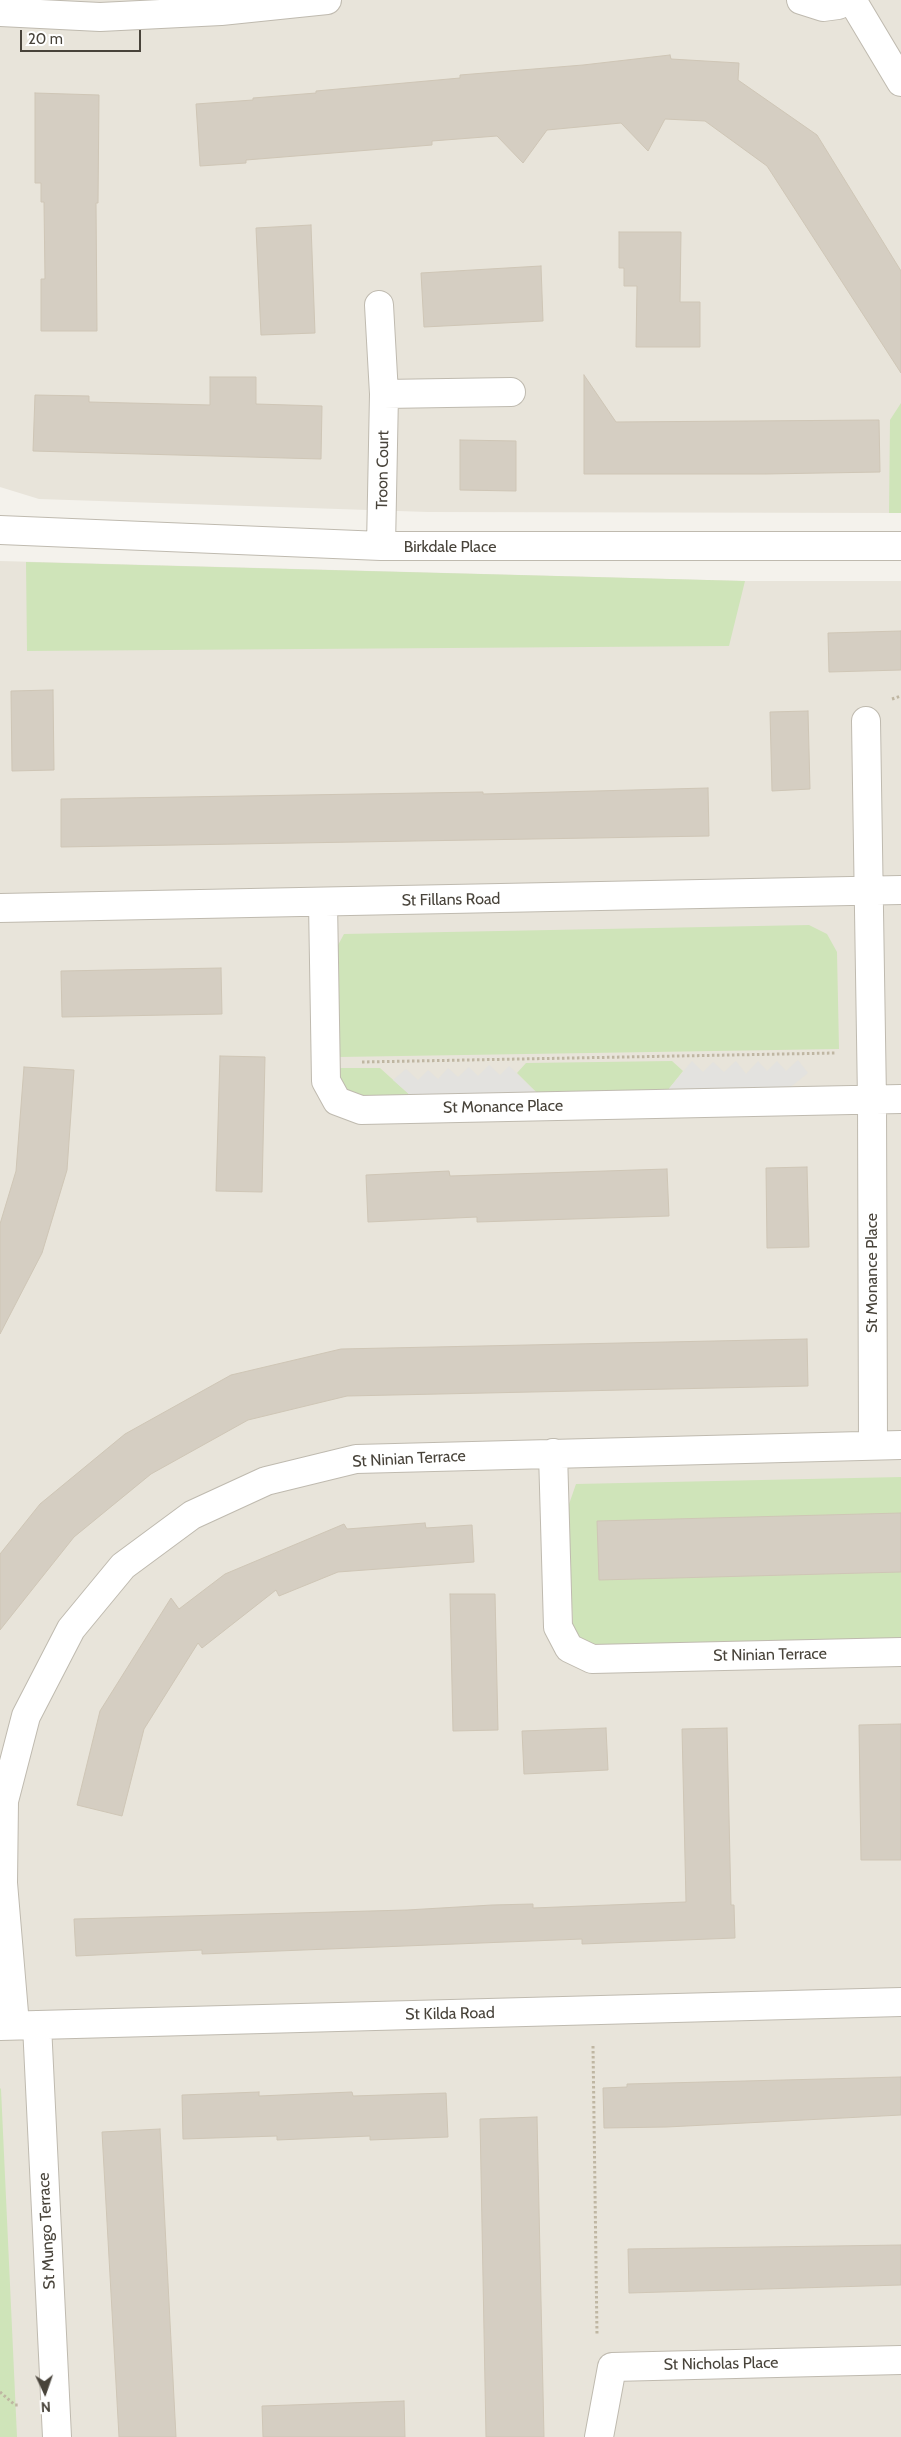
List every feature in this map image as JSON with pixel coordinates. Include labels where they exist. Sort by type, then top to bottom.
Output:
[{"type":"street","points":[[0,12],[100,17],[221,11],[327,0]]},
{"type":"street","points":[[801,0],[823,8],[851,0],[901,82]]},
{"type":"street","name":"Troon Court","points":[[379,306],[384,394],[381,546]]},
{"type":"street","points":[[384,394],[510,392]]},
{"type":"street","name":"Birkdale Place","points":[[0,530],[381,546],[901,546]]},
{"type":"street","name":"St Monance Place","points":[[866,721],[872,1053],[873,1445]]},
{"type":"street","name":"St Fillans Road","points":[[0,908],[901,890]]},
{"type":"street","name":"St Monance Place","points":[[323,902],[326,1080],[337,1101],[361,1110],[901,1099]]},
{"type":"street","name":"St Ninian Terrace","points":[[17,2025],[3,1883],[4,1801],[26,1716],[71,1629],[123,1566],[192,1515],[266,1481],[356,1459],[901,1445]]},
{"type":"street","name":"St Ninian Terrace","points":[[553,1453],[558,1627],[569,1648],[592,1659],[901,1652]]},
{"type":"street","name":"St Kilda Road","points":[[17,2025],[901,2002]]},
{"type":"street","name":"St Mungo Terrace","points":[[17,2025],[57,2437]]},
{"type":"street","name":"St Nicholas Place","points":[[612,2367],[901,2360]]},
{"type":"street","points":[[599,2437],[612,2367]]},
{"type":"path","points":[[326,1062],[872,1053]]},
{"type":"path","points":[[592,2010],[597,2338],[612,2367]]},
{"type":"shaded area","points":[[0,0],[901,0],[901,513],[428,512],[39,499],[0,487]]},
{"type":"shaded area","points":[[0,561],[745,581],[901,581],[901,2437],[0,2437]]},
{"type":"shaded area","points":[[798,1060],[808,1073],[788,1089],[667,1091],[692,1061],[703,1072],[713,1062],[724,1072],[736,1061],[746,1074],[758,1061],[767,1071],[777,1061],[786,1071]]},
{"type":"shaded area","points":[[489,1065],[500,1075],[509,1066],[538,1094],[411,1096],[393,1080],[406,1069],[418,1080],[428,1070],[438,1079],[448,1068],[458,1077],[469,1067],[478,1076]]},
{"type":"green space","points":[[901,403],[901,513],[889,513],[890,420]]},
{"type":"green space","points":[[26,562],[745,581],[729,646],[27,651]]},
{"type":"green space","points":[[809,925],[827,934],[837,952],[839,1049],[339,1057],[337,947],[344,934]]},
{"type":"green space","points":[[672,1061],[683,1071],[667,1091],[538,1094],[517,1073],[526,1063]]},
{"type":"green space","points":[[338,1068],[380,1068],[411,1096],[361,1098],[344,1090],[338,1079]]},
{"type":"green space","points":[[901,1477],[901,1639],[592,1645],[580,1638],[573,1627],[568,1507],[576,1484]]},
{"type":"green space","points":[[1,2089],[17,2437],[0,2437]]},
{"type":"building","points":[[670,55],[671,59],[739,63],[738,80],[817,135],[901,271],[901,373],[767,166],[705,121],[665,119],[648,151],[621,123],[547,130],[523,163],[497,136],[432,141],[432,145],[246,160],[246,163],[200,166],[196,104],[253,100],[253,98],[316,93],[316,91],[460,78],[460,75],[583,65]]},
{"type":"building","points":[[35,93],[99,95],[98,203],[96,203],[97,331],[41,331],[41,279],[45,279],[44,202],[41,202],[41,183],[35,183]]},
{"type":"building","points":[[311,225],[315,333],[261,335],[256,228]]},
{"type":"building","points":[[619,232],[681,232],[680,302],[700,302],[700,347],[636,347],[637,286],[624,286],[624,268],[619,268]]},
{"type":"building","points":[[541,266],[543,321],[424,327],[421,273]]},
{"type":"building","points":[[584,375],[616,422],[879,420],[880,472],[584,474]]},
{"type":"building","points":[[210,377],[256,377],[256,404],[322,406],[321,459],[33,451],[35,395],[89,396],[89,402],[210,405]]},
{"type":"building","points":[[460,440],[516,441],[516,491],[460,490]]},
{"type":"building","points":[[901,631],[901,670],[829,672],[828,633]]},
{"type":"building","points":[[53,690],[54,770],[12,771],[11,691]]},
{"type":"building","points":[[808,711],[810,789],[772,791],[770,712]]},
{"type":"building","points":[[708,788],[709,836],[61,847],[61,799],[483,792],[483,794]]},
{"type":"building","points":[[221,968],[222,1014],[62,1017],[61,971]]},
{"type":"building","points":[[220,1056],[265,1057],[262,1192],[216,1191]]},
{"type":"building","points":[[24,1067],[74,1070],[67,1170],[42,1253],[0,1334],[0,1224],[16,1171]]},
{"type":"building","points":[[807,1167],[809,1247],[767,1248],[766,1168]]},
{"type":"building","points":[[667,1169],[669,1216],[477,1222],[477,1217],[368,1222],[366,1175],[449,1171],[450,1176]]},
{"type":"building","points":[[807,1339],[808,1386],[347,1396],[248,1420],[151,1474],[74,1537],[0,1630],[0,1554],[40,1504],[125,1434],[231,1375],[341,1349]]},
{"type":"building","points":[[901,1513],[901,1572],[599,1580],[597,1521]]},
{"type":"building","points":[[425,1523],[426,1528],[472,1525],[474,1562],[338,1572],[279,1596],[276,1590],[202,1648],[198,1643],[144,1729],[122,1816],[77,1805],[100,1711],[171,1598],[179,1609],[225,1574],[344,1524],[347,1529]]},
{"type":"building","points":[[450,1594],[495,1594],[498,1730],[453,1731]]},
{"type":"building","points":[[901,1724],[901,1860],[861,1860],[859,1725]]},
{"type":"building","points":[[606,1728],[608,1770],[524,1774],[522,1731]]},
{"type":"building","points":[[727,1728],[731,1905],[734,1905],[735,1938],[582,1944],[582,1939],[202,1954],[202,1950],[76,1956],[74,1919],[407,1910],[492,1905],[533,1904],[533,1908],[686,1902],[682,1729]]},
{"type":"building","points":[[901,2077],[901,2115],[667,2127],[604,2128],[603,2088],[627,2087],[627,2084]]},
{"type":"building","points":[[259,2092],[259,2096],[352,2092],[353,2096],[446,2093],[448,2137],[370,2140],[370,2136],[277,2140],[277,2136],[183,2139],[182,2095]]},
{"type":"building","points":[[537,2117],[544,2437],[486,2437],[480,2119]]},
{"type":"building","points":[[160,2129],[176,2437],[119,2437],[102,2132]]},
{"type":"building","points":[[901,2245],[901,2285],[629,2293],[628,2249]]},
{"type":"building","points":[[404,2401],[405,2437],[263,2437],[262,2406]]}]
